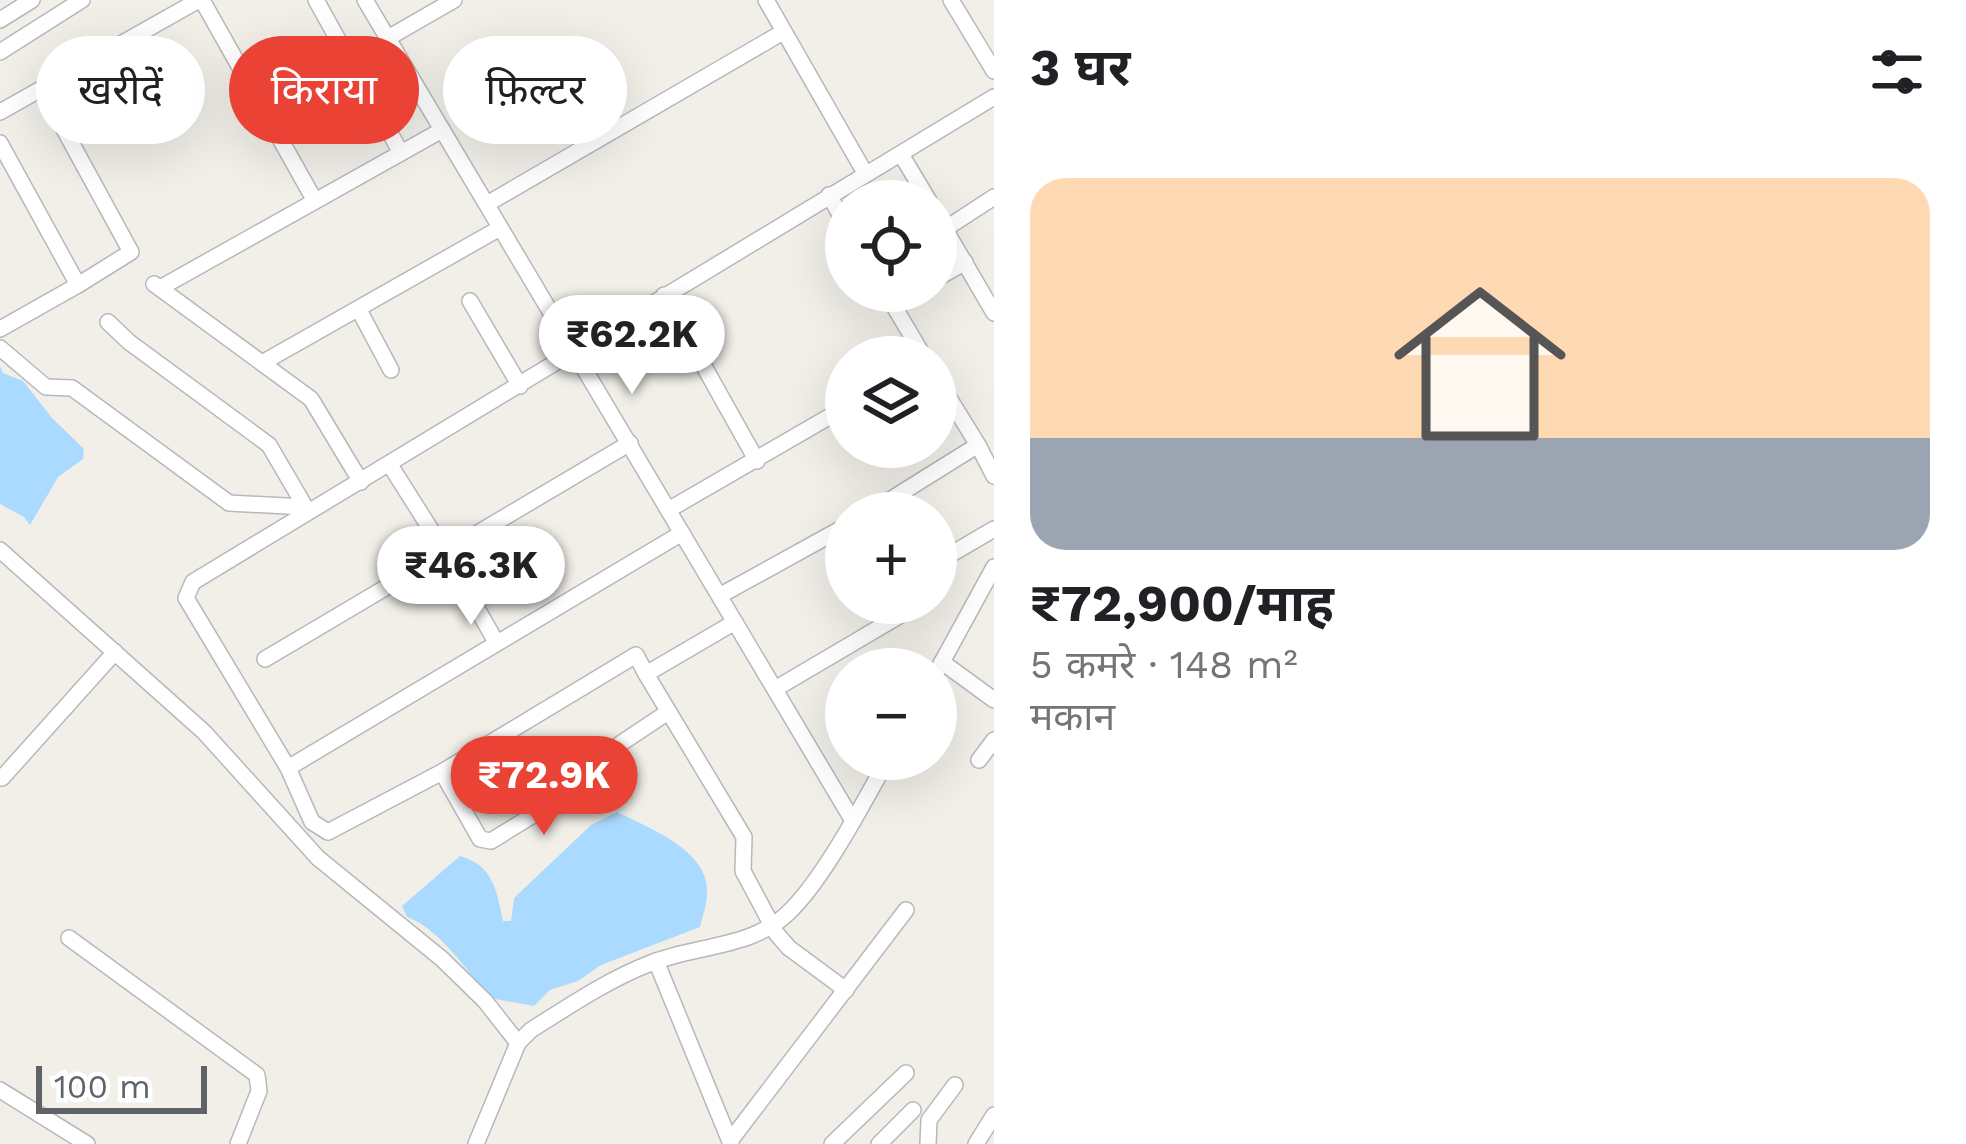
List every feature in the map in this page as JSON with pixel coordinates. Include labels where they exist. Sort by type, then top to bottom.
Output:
[{"type":"street","points":[[0,20],[32,0]]},
{"type":"street","points":[[0,52],[82,0]]},
{"type":"street","points":[[137,36],[201,0],[315,201]]},
{"type":"street","points":[[316,0],[401,153]]},
{"type":"street","points":[[365,0],[387,36]]},
{"type":"street","points":[[391,36],[454,0]]},
{"type":"street","points":[[766,0],[865,173]]},
{"type":"street","points":[[951,0],[994,71]]},
{"type":"street","points":[[487,204],[783,32]]},
{"type":"street","points":[[419,91],[853,821]]},
{"type":"street","points":[[0,112],[36,92]]},
{"type":"street","points":[[854,180],[902,156],[994,97]]},
{"type":"street","points":[[361,482],[311,399],[156,285],[442,130]]},
{"type":"street","points":[[0,143],[78,286]]},
{"type":"street","points":[[0,329],[131,252],[72,144]]},
{"type":"street","points":[[902,156],[916,180]]},
{"type":"street","points":[[825,197],[390,465],[307,510],[193,582],[186,598],[288,768],[312,821],[328,832],[442,772],[636,655],[744,837],[743,871],[772,925],[789,948],[846,990]]},
{"type":"street","points":[[957,213],[994,197]]},
{"type":"street","points":[[262,363],[500,228]]},
{"type":"street","points":[[957,249],[988,290],[994,313]]},
{"type":"street","points":[[957,267],[965,262]]},
{"type":"street","points":[[664,295],[757,460]]},
{"type":"street","points":[[470,301],[520,386]]},
{"type":"street","points":[[359,310],[391,370]]},
{"type":"street","points":[[108,322],[274,450],[307,510]]},
{"type":"street","points":[[0,348],[46,387],[72,388],[229,503],[307,510]]},
{"type":"street","points":[[957,411],[994,476]]},
{"type":"street","points":[[670,509],[825,420]]},
{"type":"street","points":[[265,659],[630,443]]},
{"type":"street","points":[[917,492],[978,445]]},
{"type":"street","points":[[390,465],[496,642]]},
{"type":"street","points":[[957,553],[994,529]]},
{"type":"street","points":[[288,768],[682,533]]},
{"type":"street","points":[[721,595],[825,538]]},
{"type":"street","points":[[0,550],[216,743],[318,858],[442,959],[518,1043]]},
{"type":"street","points":[[950,648],[994,567]]},
{"type":"street","points":[[646,674],[735,622]]},
{"type":"street","points":[[776,689],[886,624]]},
{"type":"street","points":[[2,778],[116,652]]},
{"type":"street","points":[[957,678],[994,700]]},
{"type":"street","points":[[442,772],[480,838],[491,841],[592,779],[620,744],[668,712]]},
{"type":"street","points":[[979,760],[994,740]]},
{"type":"street","points":[[476,1144],[518,1043],[553,1016],[656,961],[751,936],[772,925],[797,903],[876,780]]},
{"type":"street","points":[[730,1143],[907,910]]},
{"type":"street","points":[[69,938],[257,1075],[259,1091],[238,1144]]},
{"type":"street","points":[[656,961],[730,1143]]},
{"type":"street","points":[[832,1144],[906,1073]]},
{"type":"street","points":[[928,1144],[929,1120],[955,1085]]},
{"type":"street","points":[[0,1090],[87,1144]]},
{"type":"street","points":[[879,1144],[913,1110]]},
{"type":"street","points":[[976,1144],[994,1115]]},
{"type":"water","points":[[0,366],[3,373],[23,381],[84,449],[83,459],[58,477],[30,525],[0,504]]},
{"type":"water","points":[[617,812],[673,841],[697,862],[707,889],[700,927],[601,965],[578,981],[550,990],[534,1006],[490,998],[442,941],[407,917],[402,906],[460,856],[487,873],[503,921],[511,921],[514,898],[591,825]]}]
